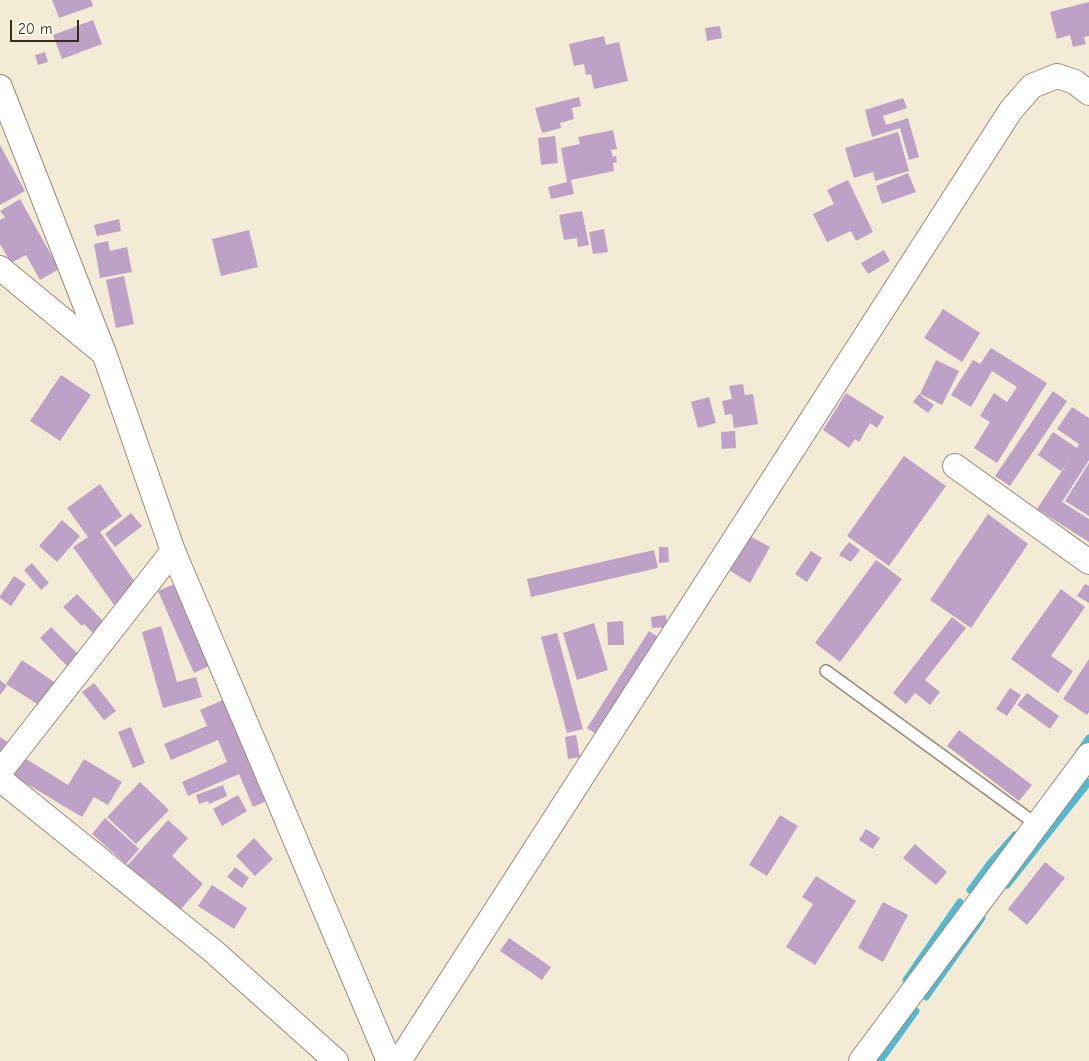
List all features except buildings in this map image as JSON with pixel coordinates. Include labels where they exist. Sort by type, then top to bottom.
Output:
[{"type":"street","points":[[399,1061],[1011,110],[1032,86],[1057,76],[1075,82],[1089,93]]},
{"type":"street","points":[[0,87],[104,353],[173,551],[388,1061]]},
{"type":"street","points":[[0,268],[104,353]]},
{"type":"street","points":[[954,466],[1089,562]]},
{"type":"street","points":[[0,772],[173,551]]},
{"type":"street","points":[[861,1061],[1089,755]]},
{"type":"street","points":[[0,779],[212,950],[336,1061]]},
{"type":"lane","points":[[826,671],[1036,824]]},
{"type":"waterway","points":[[1079,752],[1089,738]]},
{"type":"waterway","points":[[1007,885],[1089,782]]},
{"type":"waterway","points":[[970,890],[1015,835]]},
{"type":"waterway","points":[[906,980],[960,902]]},
{"type":"waterway","points":[[926,997],[982,918]]},
{"type":"waterway","points":[[880,1061],[916,1011]]}]
